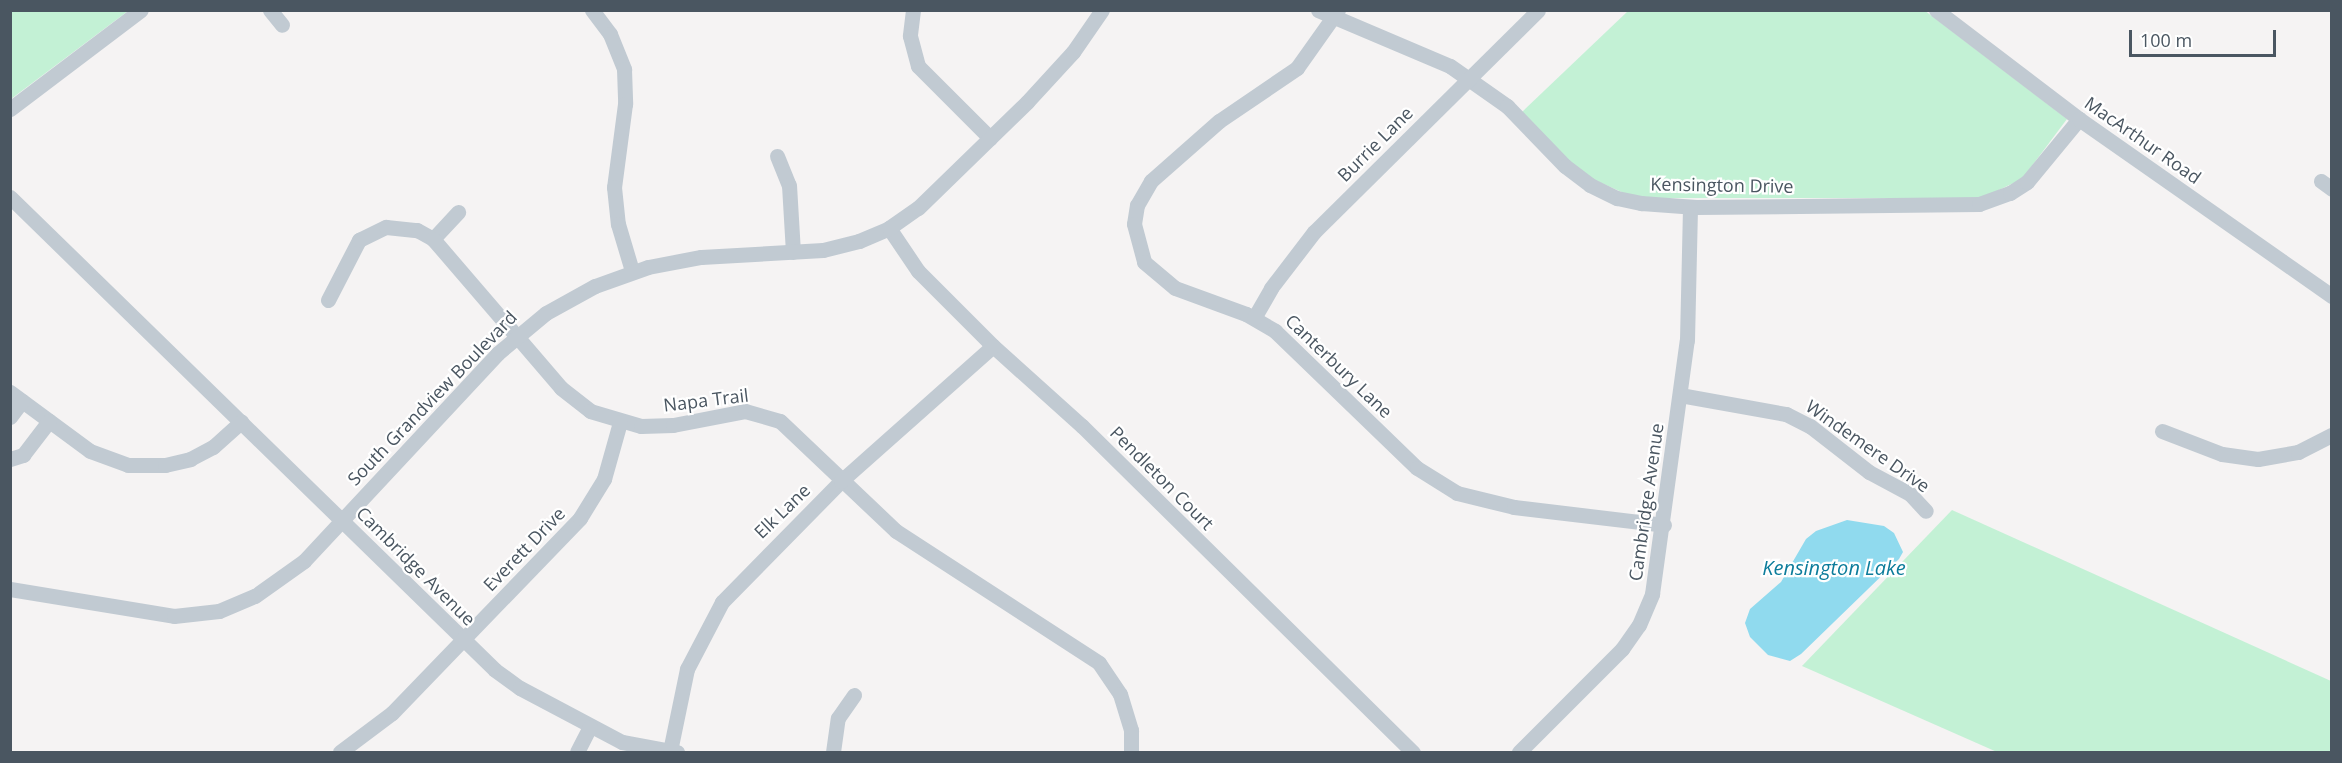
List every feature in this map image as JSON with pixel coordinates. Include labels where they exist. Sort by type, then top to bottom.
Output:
[{"type":"street","points":[[10,109],[141,10]]},
{"type":"street","points":[[270,10],[282,25]]},
{"type":"street","points":[[592,10],[610,34],[624,69],[626,104],[614,187],[618,224],[632,271]]},
{"type":"street","points":[[913,10],[910,36],[918,66],[990,138]]},
{"type":"street","name":"South Grandview Boulevard","points":[[10,589],[159,616],[219,611],[255,597],[280,582],[342,521],[515,337],[574,296],[632,271],[701,257],[793,252],[842,246],[889,228],[918,208],[1057,71],[1102,10]]},
{"type":"street","name":"Kensington Drive","points":[[1318,10],[1336,14],[1416,49],[1470,78],[1507,106],[1565,166],[1590,185],[1628,201],[1690,207],[1979,204],[2010,193],[2027,182],[2079,119]]},
{"type":"street","name":"Burrie Lane","points":[[1254,318],[1271,288],[1314,232],[1538,10]]},
{"type":"street","name":"MacArthur Road","points":[[1936,10],[2079,119],[2331,296]]},
{"type":"street","name":"Canterbury Lane","points":[[1336,14],[1297,68],[1194,141],[1151,181],[1137,205],[1134,224],[1138,250],[1158,278],[1254,318],[1275,331],[1318,368],[1417,468],[1457,493],[1514,507],[1664,525]]},
{"type":"street","points":[[777,156],[789,184],[793,252]]},
{"type":"street","name":"Cambridge Avenue","points":[[10,197],[463,640],[508,680],[590,727],[630,745],[674,752]]},
{"type":"street","name":"Cambridge Avenue","points":[[1519,753],[1633,634],[1652,594],[1664,525],[1689,305],[1690,207]]},
{"type":"street","points":[[433,239],[458,212]]},
{"type":"street","name":"Napa Trail","points":[[328,300],[351,250],[366,235],[386,227],[401,226],[433,239],[568,396],[590,411],[620,422],[653,426],[745,411],[767,415],[795,433],[841,481],[896,531],[1100,663],[1123,701],[1131,730],[1131,753]]},
{"type":"street","name":"Pendleton Court","points":[[889,228],[918,272],[993,346],[1082,426],[1413,753]]},
{"type":"street","name":"Elk Lane","points":[[674,752],[687,669],[709,621],[749,569],[841,481],[993,346]]},
{"type":"street","name":"Windemere Drive","points":[[1680,395],[1786,414],[1810,426],[1869,472],[1910,494],[1926,511]]},
{"type":"street","points":[[10,417],[16,397],[107,459],[148,467],[181,462],[206,452],[241,422]]},
{"type":"street","points":[[10,459],[23,454],[49,421]]},
{"type":"street","name":"Everett Drive","points":[[340,753],[392,713],[588,508],[610,463],[620,422]]},
{"type":"street","points":[[2162,431],[2222,454],[2258,459],[2298,452],[2331,435]]},
{"type":"street","points":[[833,753],[838,718],[854,695]]},
{"type":"street","points":[[577,753],[590,727]]},
{"type":"green space","points":[[11,10],[128,10],[128,11],[11,99]]},
{"type":"green space","points":[[1924,10],[2067,119],[2022,179],[1982,198],[1635,198],[1579,173],[1522,112],[1628,11]]},
{"type":"green space","points":[[1952,510],[2331,681],[2331,752],[1997,752],[1802,666]]},
{"type":"water","name":"Kensington Lake","points":[[1847,520],[1884,526],[1894,533],[1903,552],[1899,559],[1801,654],[1790,661],[1768,655],[1750,637],[1745,623],[1750,609],[1781,582],[1806,539],[1816,531]]}]
